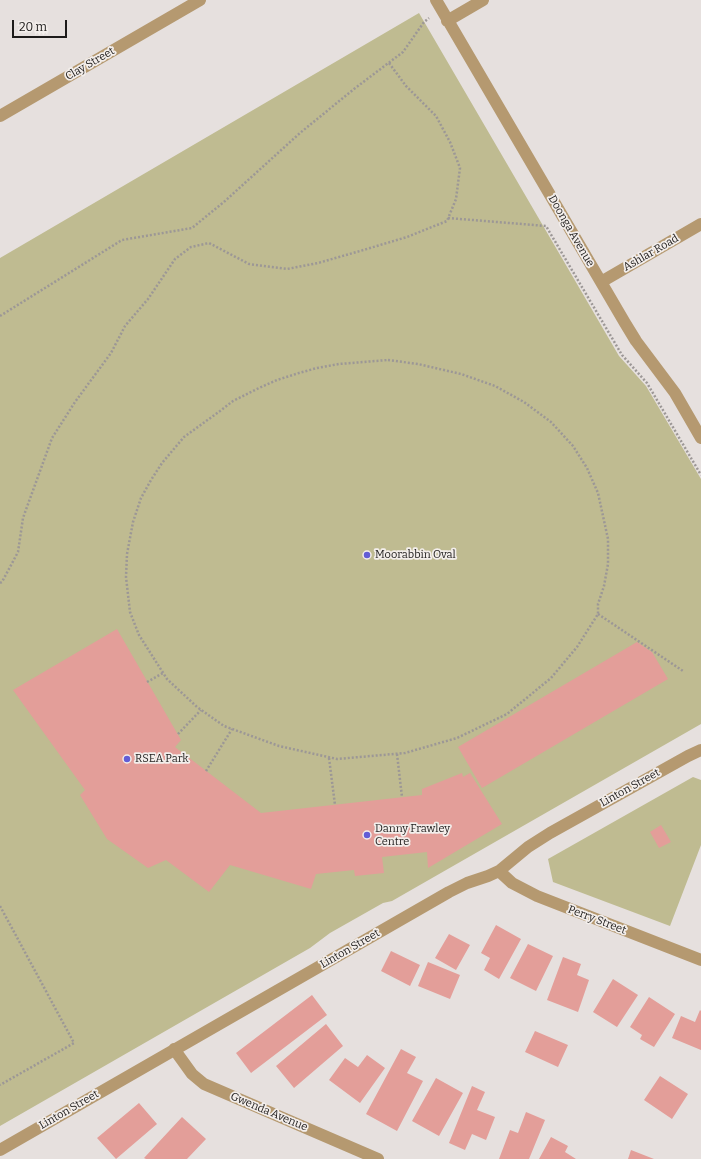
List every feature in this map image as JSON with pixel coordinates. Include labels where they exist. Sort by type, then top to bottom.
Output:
[{"type":"street","name":"Clay Street","points":[[0,116],[200,0]]},
{"type":"street","points":[[441,10],[483,0]]},
{"type":"street","name":"Doonga Avenue","points":[[441,10],[636,341],[675,393],[701,438]]},
{"type":"street","name":"Ashlar Road","points":[[601,282],[701,224]]},
{"type":"street","name":"Linton Street","points":[[0,1150],[449,892],[499,870],[539,840],[701,750]]},
{"type":"street","name":"Perry Street","points":[[499,870],[512,883],[537,896],[701,960]]},
{"type":"street","name":"Gwenda Avenue","points":[[174,1049],[192,1074],[204,1084],[378,1159]]},
{"type":"path","points":[[0,316],[122,240],[192,228],[226,201],[300,133],[403,52],[424,22],[441,10]]},
{"type":"path","points":[[0,583],[2,582],[18,552],[23,518],[52,438],[75,402],[111,353],[125,326],[148,299],[175,258],[191,247],[209,243],[249,264],[287,269],[318,263],[407,237],[447,221],[456,199],[460,168],[450,142],[436,116],[406,86],[389,63]]},
{"type":"path","points":[[448,218],[546,226]]},
{"type":"path","points":[[388,360],[418,364],[461,374],[494,386],[524,402],[550,422],[573,446],[587,468],[598,493],[608,539],[608,564],[604,586],[598,604],[598,614],[577,647],[551,678],[508,714],[457,738],[406,753],[337,759],[329,758],[279,746],[224,726],[201,710],[167,679],[139,635],[130,612],[126,577],[127,554],[133,522],[141,498],[162,463],[184,438],[233,401],[277,380],[317,368],[339,364],[388,360]]},
{"type":"path","points":[[598,614],[683,671]]},
{"type":"path","points":[[148,682],[163,673]]},
{"type":"path","points":[[178,734],[201,710]]},
{"type":"path","points":[[206,771],[232,729]]},
{"type":"path","points":[[397,754],[402,798]]},
{"type":"path","points":[[329,758],[334,805]]},
{"type":"path","points":[[0,906],[74,1043],[0,1085]]},
{"type":"shaded area","points":[[419,13],[619,356],[646,386],[701,479],[701,724],[392,901],[383,903],[330,933],[310,948],[0,1126],[0,258]]},
{"type":"shaded area","points":[[693,777],[701,780],[701,845],[670,926],[553,882],[548,859]]},
{"type":"building","name":"RSEA Park","points":[[117,629],[181,740],[175,747],[261,813],[422,795],[422,789],[462,773],[463,777],[470,773],[502,824],[428,868],[427,852],[382,857],[384,873],[355,876],[354,870],[316,874],[311,889],[230,865],[209,892],[166,860],[148,868],[107,839],[80,795],[85,790],[13,690]]},
{"type":"building","points":[[637,642],[652,652],[668,679],[482,788],[458,747]]},
{"type":"building","points":[[661,825],[671,842],[659,848],[650,832]]},
{"type":"building","points":[[496,925],[521,939],[499,979],[484,970],[490,958],[481,953]]},
{"type":"building","points":[[449,934],[470,945],[456,970],[435,958]]},
{"type":"building","points":[[528,944],[553,956],[536,991],[510,978]]},
{"type":"building","points":[[391,951],[420,965],[410,986],[381,971]]},
{"type":"building","points":[[563,957],[581,964],[577,975],[589,980],[578,1012],[547,1000]]},
{"type":"building","points":[[428,962],[460,975],[450,999],[418,986]]},
{"type":"building","points":[[613,979],[638,995],[617,1027],[593,1012]]},
{"type":"building","points":[[312,995],[327,1015],[251,1073],[236,1053]]},
{"type":"building","points":[[649,997],[675,1014],[654,1047],[640,1039],[642,1035],[630,1027]]},
{"type":"building","points":[[700,1010],[701,1050],[672,1038],[681,1016],[695,1022]]},
{"type":"building","points":[[326,1024],[343,1046],[294,1088],[276,1066]]},
{"type":"building","points":[[535,1031],[568,1045],[558,1067],[525,1052]]},
{"type":"building","points":[[401,1049],[416,1057],[407,1073],[423,1081],[397,1131],[366,1114]]},
{"type":"building","points":[[367,1055],[385,1068],[360,1103],[329,1080],[345,1058],[358,1067]]},
{"type":"building","points":[[660,1076],[688,1094],[672,1119],[644,1100]]},
{"type":"building","points":[[436,1078],[463,1093],[439,1136],[412,1121]]},
{"type":"building","points":[[472,1086],[485,1092],[477,1110],[495,1117],[486,1140],[472,1134],[465,1150],[449,1143]]},
{"type":"building","points":[[139,1103],[157,1124],[116,1159],[97,1138]]},
{"type":"building","points":[[526,1112],[545,1120],[529,1159],[499,1159],[510,1130],[518,1133]]},
{"type":"building","points":[[182,1117],[206,1139],[187,1159],[144,1158]]},
{"type":"building","points":[[551,1137],[568,1146],[565,1152],[576,1159],[539,1159]]},
{"type":"building","points":[[631,1150],[654,1159],[628,1159]]},
{"type":"place","name":"Moorabbin Oval","points":[[367,555]]},
{"type":"place","name":"RSEA Park","points":[[127,759]]},
{"type":"place","name":"Danny Frawley Centre","points":[[367,835]]}]
